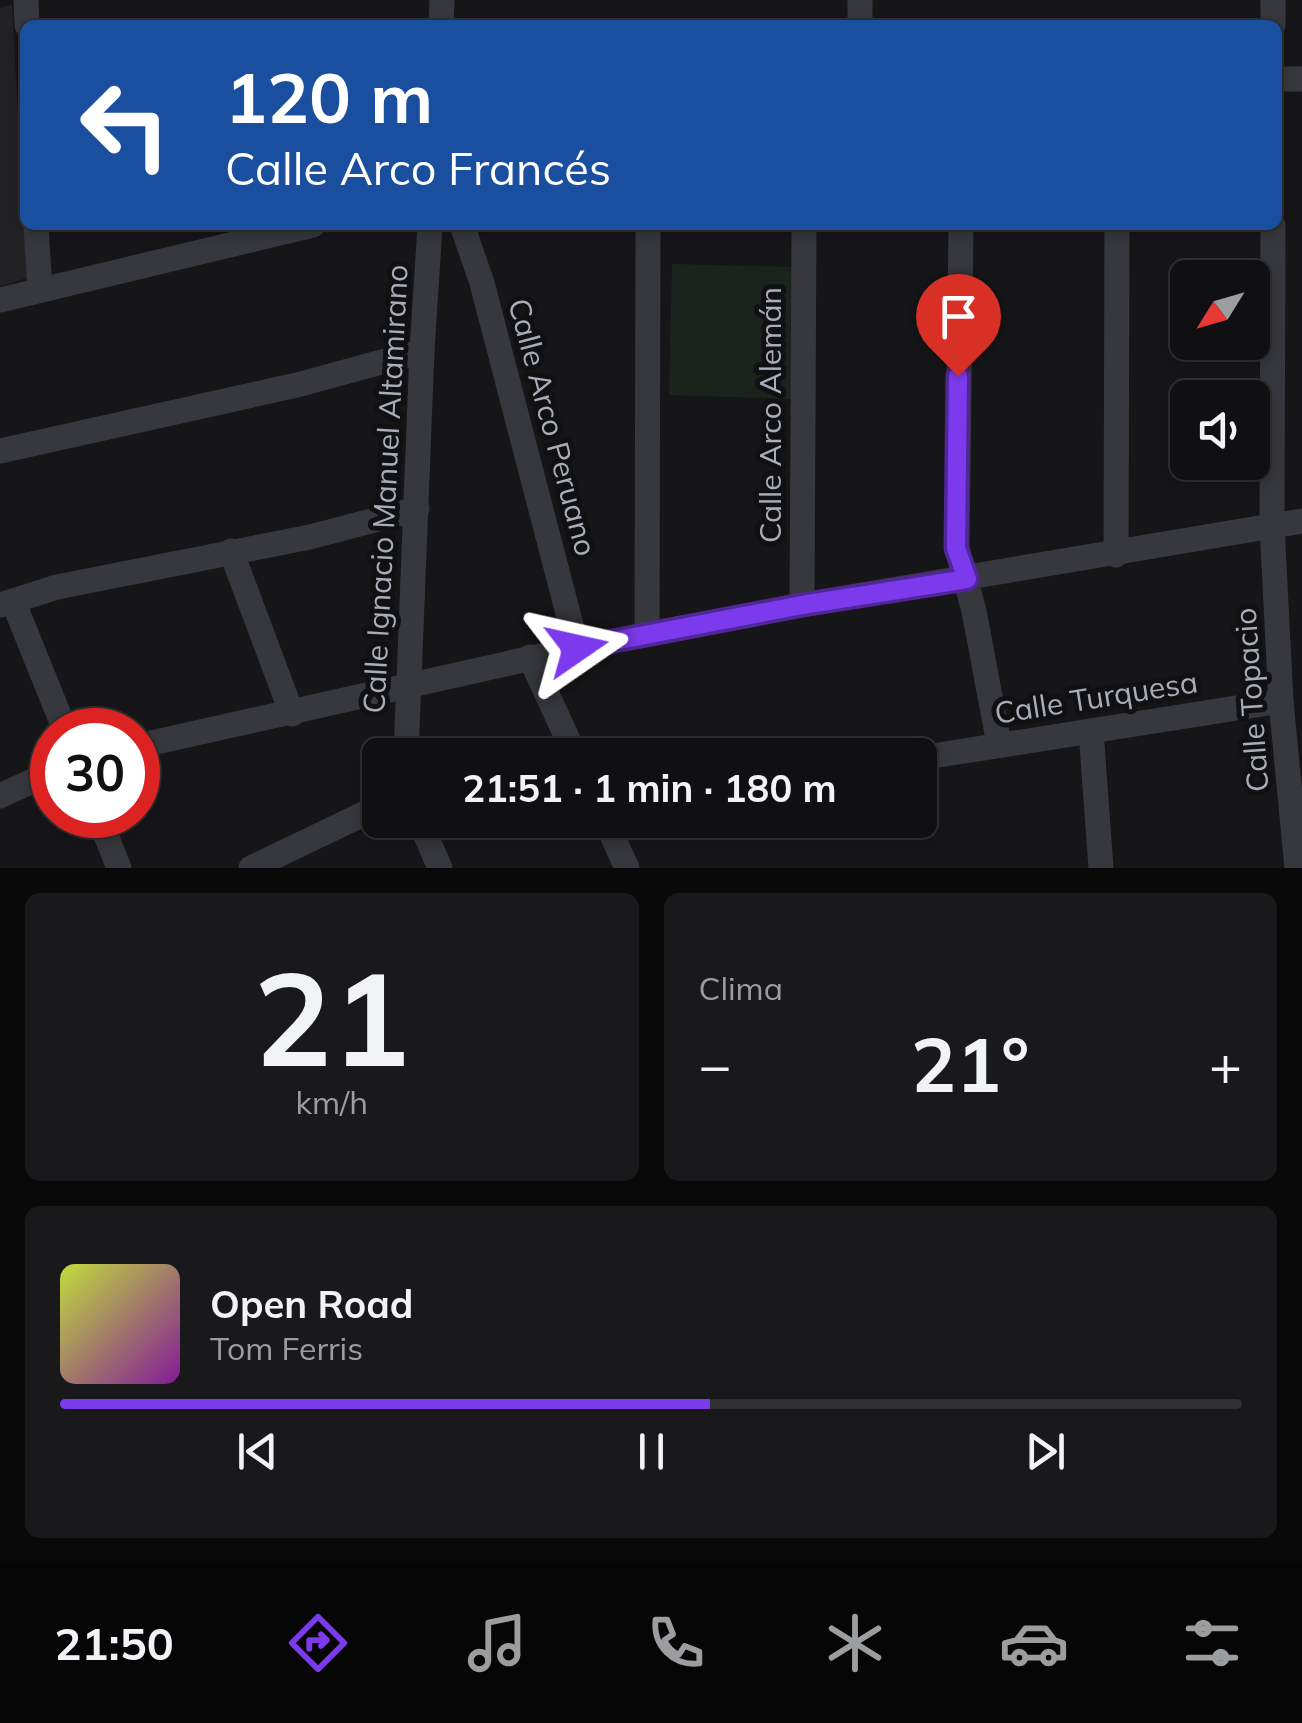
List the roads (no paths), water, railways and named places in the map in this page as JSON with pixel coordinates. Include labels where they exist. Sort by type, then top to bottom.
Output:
[{"type":"street","points":[[36,230],[40,290]]},
{"type":"street","points":[[0,300],[293,230]]},
{"type":"street","name":"Calle Ignacio Manuel Altamirano","points":[[406,738],[430,230]]},
{"type":"street","name":"Calle Arco Peruano","points":[[464,230],[482,282],[577,648]]},
{"type":"street","points":[[647,634],[648,230]]},
{"type":"street","name":"Calle Arco Alemán","points":[[802,605],[804,230]]},
{"type":"street","points":[[961,230],[956,548],[967,579],[999,744]]},
{"type":"street","points":[[1116,555],[1117,230]]},
{"type":"street","name":"Calle Topacio","points":[[1273,230],[1272,526],[1281,701],[1297,868]]},
{"type":"street","points":[[0,451],[297,384],[422,351]]},
{"type":"street","points":[[54,708],[6,603],[57,586],[323,534],[417,509]]},
{"type":"street","points":[[160,741],[647,634],[1302,521]]},
{"type":"street","points":[[232,552],[292,714]]},
{"type":"street","points":[[530,657],[567,738]]},
{"type":"street","name":"Calle Turquesa","points":[[937,755],[1281,701]]},
{"type":"street","points":[[1091,731],[1101,868]]},
{"type":"street","points":[[0,796],[30,782]]},
{"type":"street","points":[[261,866],[362,815]]},
{"type":"street","points":[[107,838],[119,868]]},
{"type":"street","points":[[427,838],[440,868]]},
{"type":"street","points":[[613,838],[627,868]]}]
